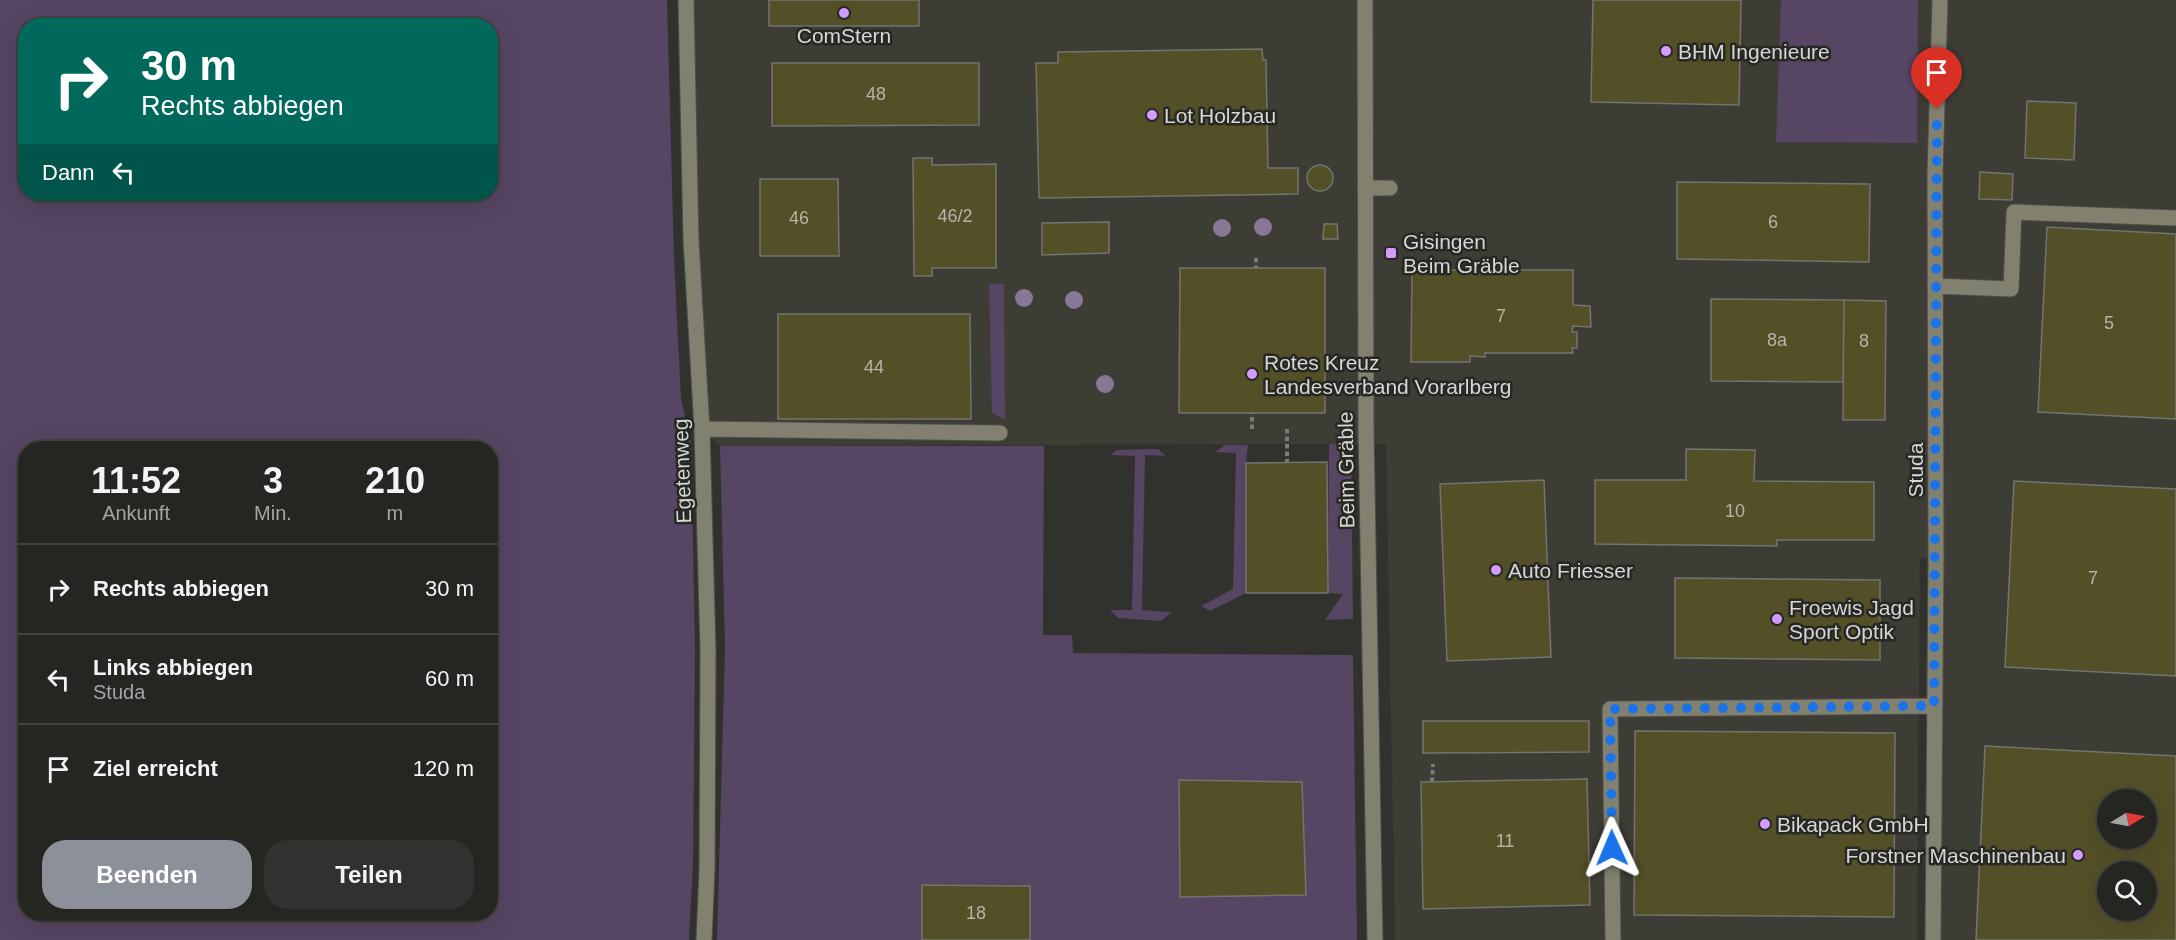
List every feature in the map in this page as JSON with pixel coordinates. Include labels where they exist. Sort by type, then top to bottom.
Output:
[{"type":"street","name":"Egetenweg","points":[[686,0],[691,240],[702,429],[708,650],[707,870],[704,940]]},
{"type":"street","name":"Beim Gräble","points":[[1365,0],[1366,453],[1375,940]]},
{"type":"street","name":"Studa","points":[[1933,940],[1935,286],[1940,0]]},
{"type":"street","points":[[1365,189],[1390,188]]},
{"type":"street","points":[[1935,286],[2011,289],[2014,212],[2176,218]]},
{"type":"street","points":[[702,429],[1000,433]]},
{"type":"street","points":[[1613,940],[1610,709],[1934,706]]},
{"type":"path","points":[[1256,258],[1256,268]]},
{"type":"path","points":[[1252,413],[1252,429]]},
{"type":"path","points":[[1287,429],[1287,462]]},
{"type":"path","points":[[1432,782],[1433,764]]},
{"type":"shaded area","points":[[0,0],[667,0],[674,258],[681,399],[691,443],[695,649],[693,862],[689,940],[0,940]]},
{"type":"shaded area","points":[[686,0],[2176,0],[2176,940],[1933,940],[1935,558],[1920,558],[1917,940],[1395,940],[1386,444],[720,446],[702,429]]},
{"type":"shaded area","points":[[1781,0],[1918,0],[1917,143],[1776,142]]},
{"type":"shaded area","points":[[989,284],[1004,284],[1005,420],[992,413]]},
{"type":"shaded area","points":[[1329,444],[1351,444],[1353,619],[1325,620],[1343,594],[1328,593]]},
{"type":"shaded area","points":[[1225,445],[1248,445],[1246,593],[1210,611],[1201,606],[1233,589],[1236,453],[1215,452]]},
{"type":"shaded area","points":[[720,446],[1044,446],[1043,635],[1072,635],[1073,653],[1353,655],[1357,940],[717,940],[725,647]]},
{"type":"shaded area","points":[[1158,449],[1166,456],[1145,455],[1142,610],[1172,612],[1161,621],[1118,618],[1110,610],[1132,610],[1135,456],[1110,455],[1117,450]]},
{"type":"building","name":"ComStern","points":[[769,0],[919,0],[919,26],[769,26]]},
{"type":"building","name":"BHM Ingenieure","points":[[1593,0],[1741,0],[1739,105],[1591,102]]},
{"type":"building","name":"Lot Holzbau","points":[[1262,49],[1263,60],[1266,60],[1268,168],[1298,168],[1298,194],[1039,198],[1036,63],[1058,63],[1058,52]]},
{"type":"building","points":[[772,63],[979,63],[979,125],[772,126]]},
{"type":"building","points":[[2027,101],[2076,103],[2074,160],[2025,158]]},
{"type":"building","points":[[913,158],[932,158],[932,165],[996,164],[996,268],[932,268],[932,276],[914,276]]},
{"type":"building","points":[[1320,165],[1329,169],[1333,178],[1329,187],[1320,191],[1311,187],[1307,178],[1311,169]]},
{"type":"building","points":[[1980,172],[2013,174],[2012,200],[1979,199]]},
{"type":"building","points":[[760,179],[838,179],[839,256],[760,256]]},
{"type":"building","points":[[1677,182],[1870,184],[1869,262],[1677,259]]},
{"type":"building","points":[[1109,222],[1109,253],[1042,255],[1042,223]]},
{"type":"building","points":[[1324,224],[1337,224],[1338,239],[1323,239]]},
{"type":"building","points":[[2047,227],[2176,234],[2176,419],[2038,412]]},
{"type":"building","name":"Rotes Kreuz Landesverband Vorarlberg","points":[[1180,268],[1325,268],[1325,413],[1179,413]]},
{"type":"building","points":[[1412,270],[1573,270],[1573,305],[1590,306],[1591,327],[1573,326],[1572,332],[1577,332],[1577,348],[1572,348],[1573,353],[1485,353],[1485,357],[1470,356],[1470,362],[1411,362]]},
{"type":"building","points":[[1711,299],[1844,300],[1843,382],[1711,381]]},
{"type":"building","points":[[1844,300],[1886,301],[1885,420],[1843,420]]},
{"type":"building","points":[[778,314],[970,314],[971,419],[778,419]]},
{"type":"building","points":[[1686,449],[1755,450],[1754,481],[1874,482],[1874,540],[1777,540],[1777,546],[1595,544],[1595,480],[1686,480]]},
{"type":"building","points":[[1327,462],[1328,593],[1246,593],[1246,463]]},
{"type":"building","name":"Auto Friesser","points":[[1544,480],[1551,657],[1447,661],[1440,484]]},
{"type":"building","points":[[2014,481],[2176,489],[2176,676],[2005,667]]},
{"type":"building","name":"Froewis Jagd Sport Optik","points":[[1675,578],[1880,580],[1880,660],[1675,658]]},
{"type":"building","points":[[1423,721],[1589,721],[1589,752],[1423,753]]},
{"type":"building","name":"Bikapack GmbH","points":[[1635,731],[1895,733],[1894,917],[1634,915]]},
{"type":"building","name":"Forstner Maschinenbau","points":[[1985,746],[2176,756],[2176,940],[1976,940]]},
{"type":"building","points":[[1587,779],[1590,905],[1423,909],[1421,782]]},
{"type":"building","points":[[1179,780],[1302,782],[1306,895],[1180,897]]},
{"type":"building","points":[[922,885],[1030,886],[1030,940],[922,940]]},
{"type":"place","name":"ComStern","points":[[844,13]]},
{"type":"place","name":"BHM Ingenieure","points":[[1666,51]]},
{"type":"place","name":"Lot Holzbau","points":[[1152,115]]},
{"type":"place","name":"Gisingen Beim Gräble","points":[[1391,253]]},
{"type":"place","name":"Rotes Kreuz Landesverband Vorarlberg","points":[[1252,374]]},
{"type":"place","name":"Auto Friesser","points":[[1496,570]]},
{"type":"place","name":"Froewis Jagd Sport Optik","points":[[1777,619]]},
{"type":"place","name":"Bikapack GmbH","points":[[1765,824]]},
{"type":"place","name":"Forstner Maschinenbau","points":[[2078,855]]},
{"type":"route","points":[[1612,848],[1610,709],[1934,706],[1937,109]]}]
